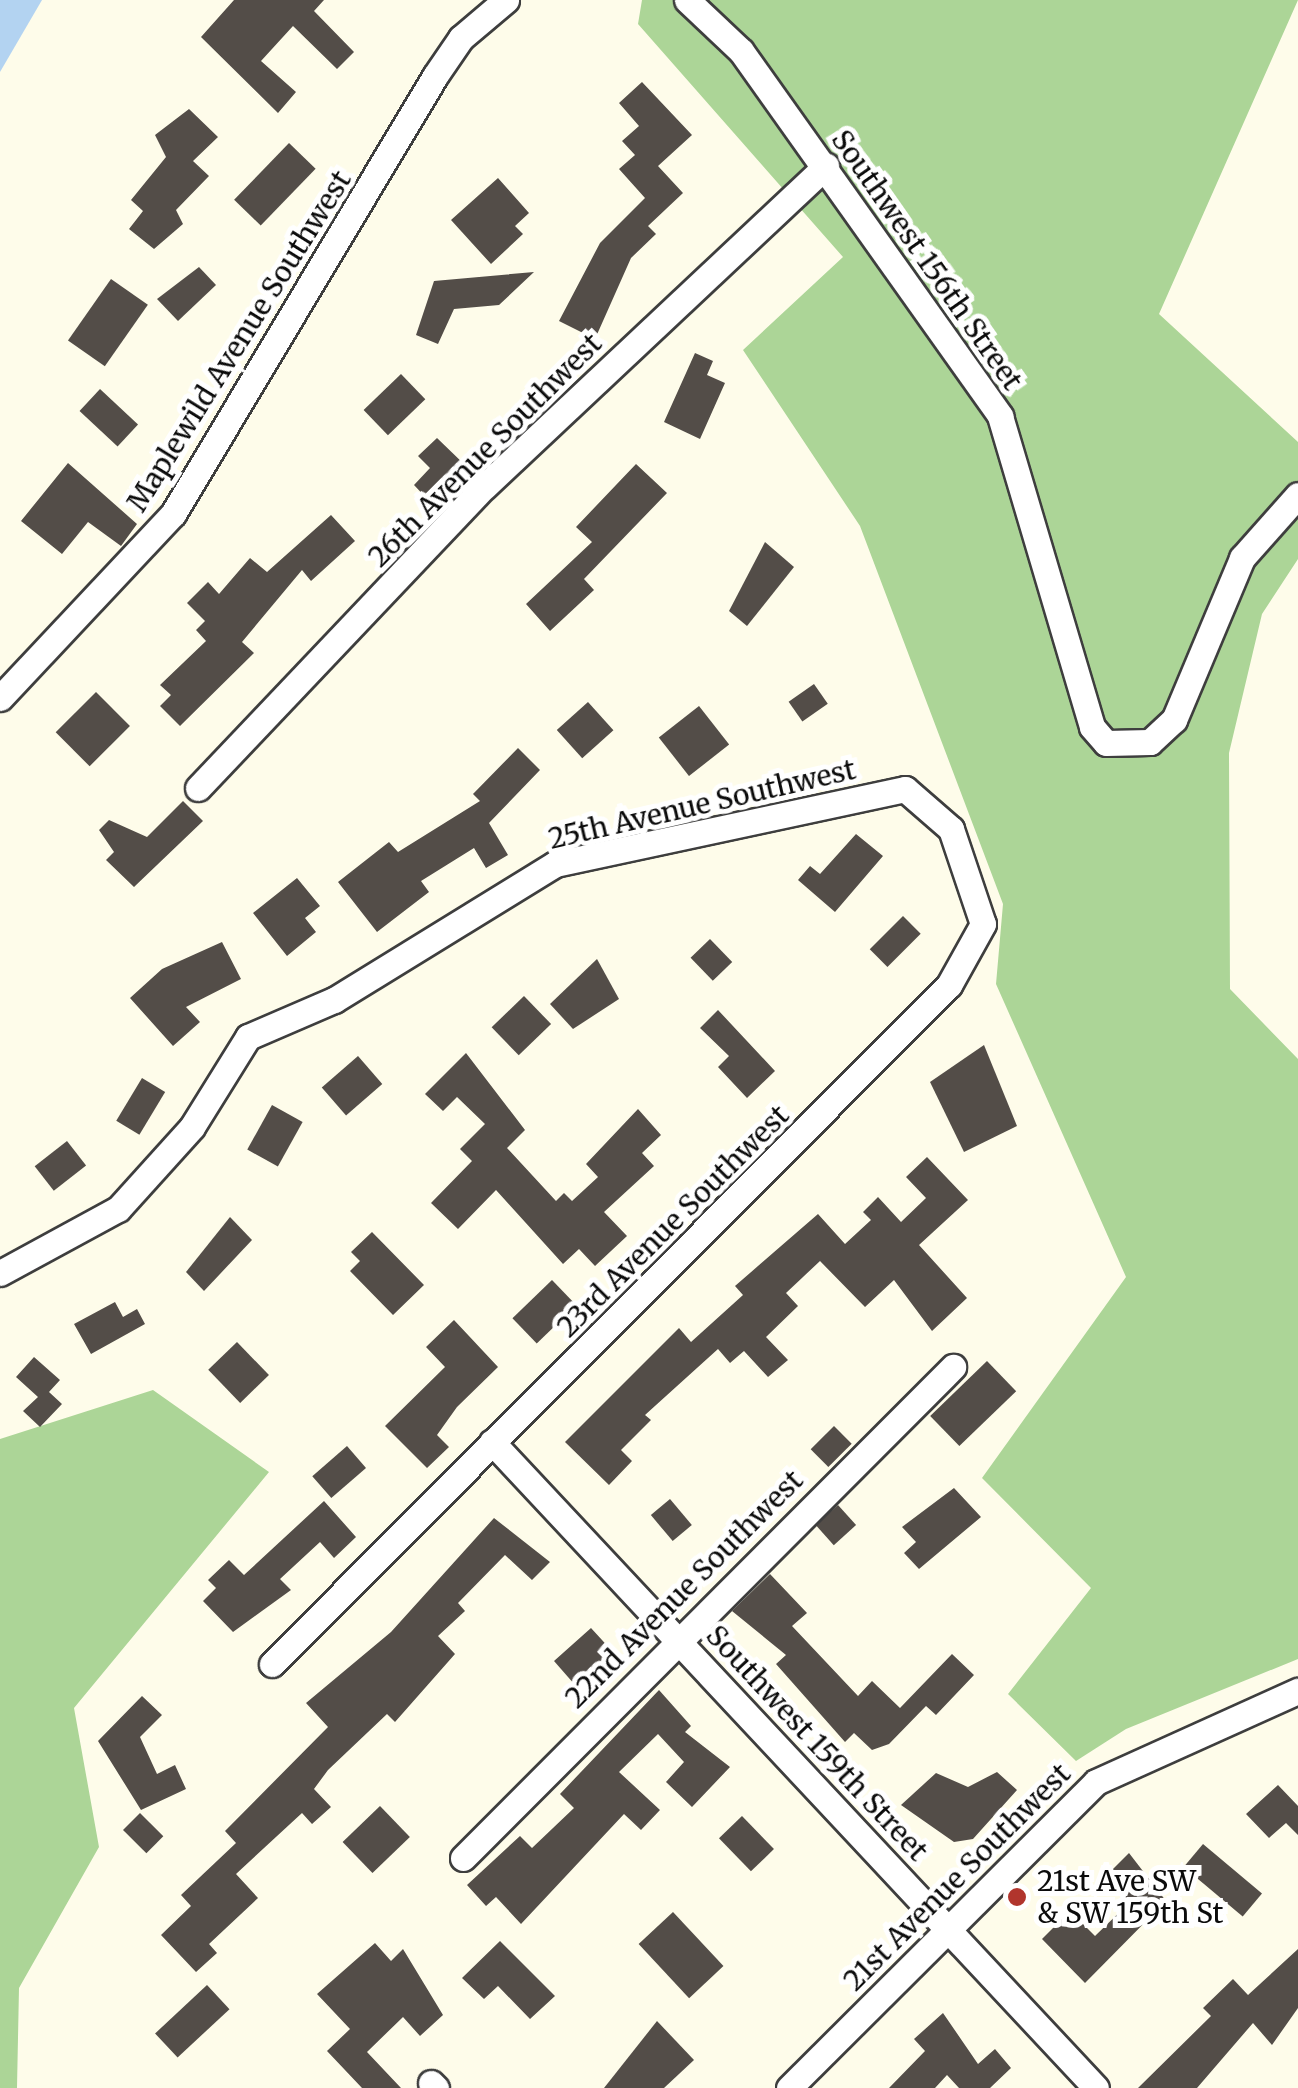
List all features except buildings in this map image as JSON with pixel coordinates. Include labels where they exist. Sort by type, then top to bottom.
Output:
[{"type":"street","name":"Maplewild Avenue Southwest","points":[[0,698],[172,514],[435,76],[461,38],[506,0]]},
{"type":"street","name":"Southwest 156th Street","points":[[686,0],[741,52],[826,166],[1000,416],[1092,727],[1126,748],[1174,720],[1242,558],[1298,496]]},
{"type":"street","name":"26th Avenue Southwest","points":[[198,788],[485,486],[826,166]]},
{"type":"street","name":"25th Avenue Southwest","points":[[0,1273],[118,1208],[192,1127],[248,1037],[334,1000],[508,888],[570,860],[905,789]]},
{"type":"street","name":"23rd Avenue Southwest","points":[[272,1664],[886,1054],[977,942],[983,924],[970,866],[936,808],[905,789]]},
{"type":"street","name":"22nd Avenue Southwest","points":[[463,1858],[676,1635],[952,1367]]},
{"type":"street","name":"Southwest 159th Street","points":[[492,1442],[1096,2088]]},
{"type":"street","name":"21st Avenue Southwest","points":[[790,2088],[947,1926],[1096,1782],[1298,1691]]},
{"type":"green space","points":[[642,0],[1298,0],[1159,314],[1298,442],[1298,559],[1262,614],[1229,753],[1230,989],[1298,1059],[1298,1659],[1126,1729],[1076,1761],[1008,1694],[1091,1588],[982,1478],[1126,1277],[996,984],[1003,904],[860,526],[743,350],[843,257],[638,24]]},
{"type":"green space","points":[[153,1390],[269,1472],[74,1708],[99,1847],[19,1988],[17,2088],[0,2088],[0,1439]]},
{"type":"water","points":[[0,0],[42,0],[0,72]]},
{"type":"place","name":"21st Ave SW & SW 159th St","points":[[1017,1897]]}]
